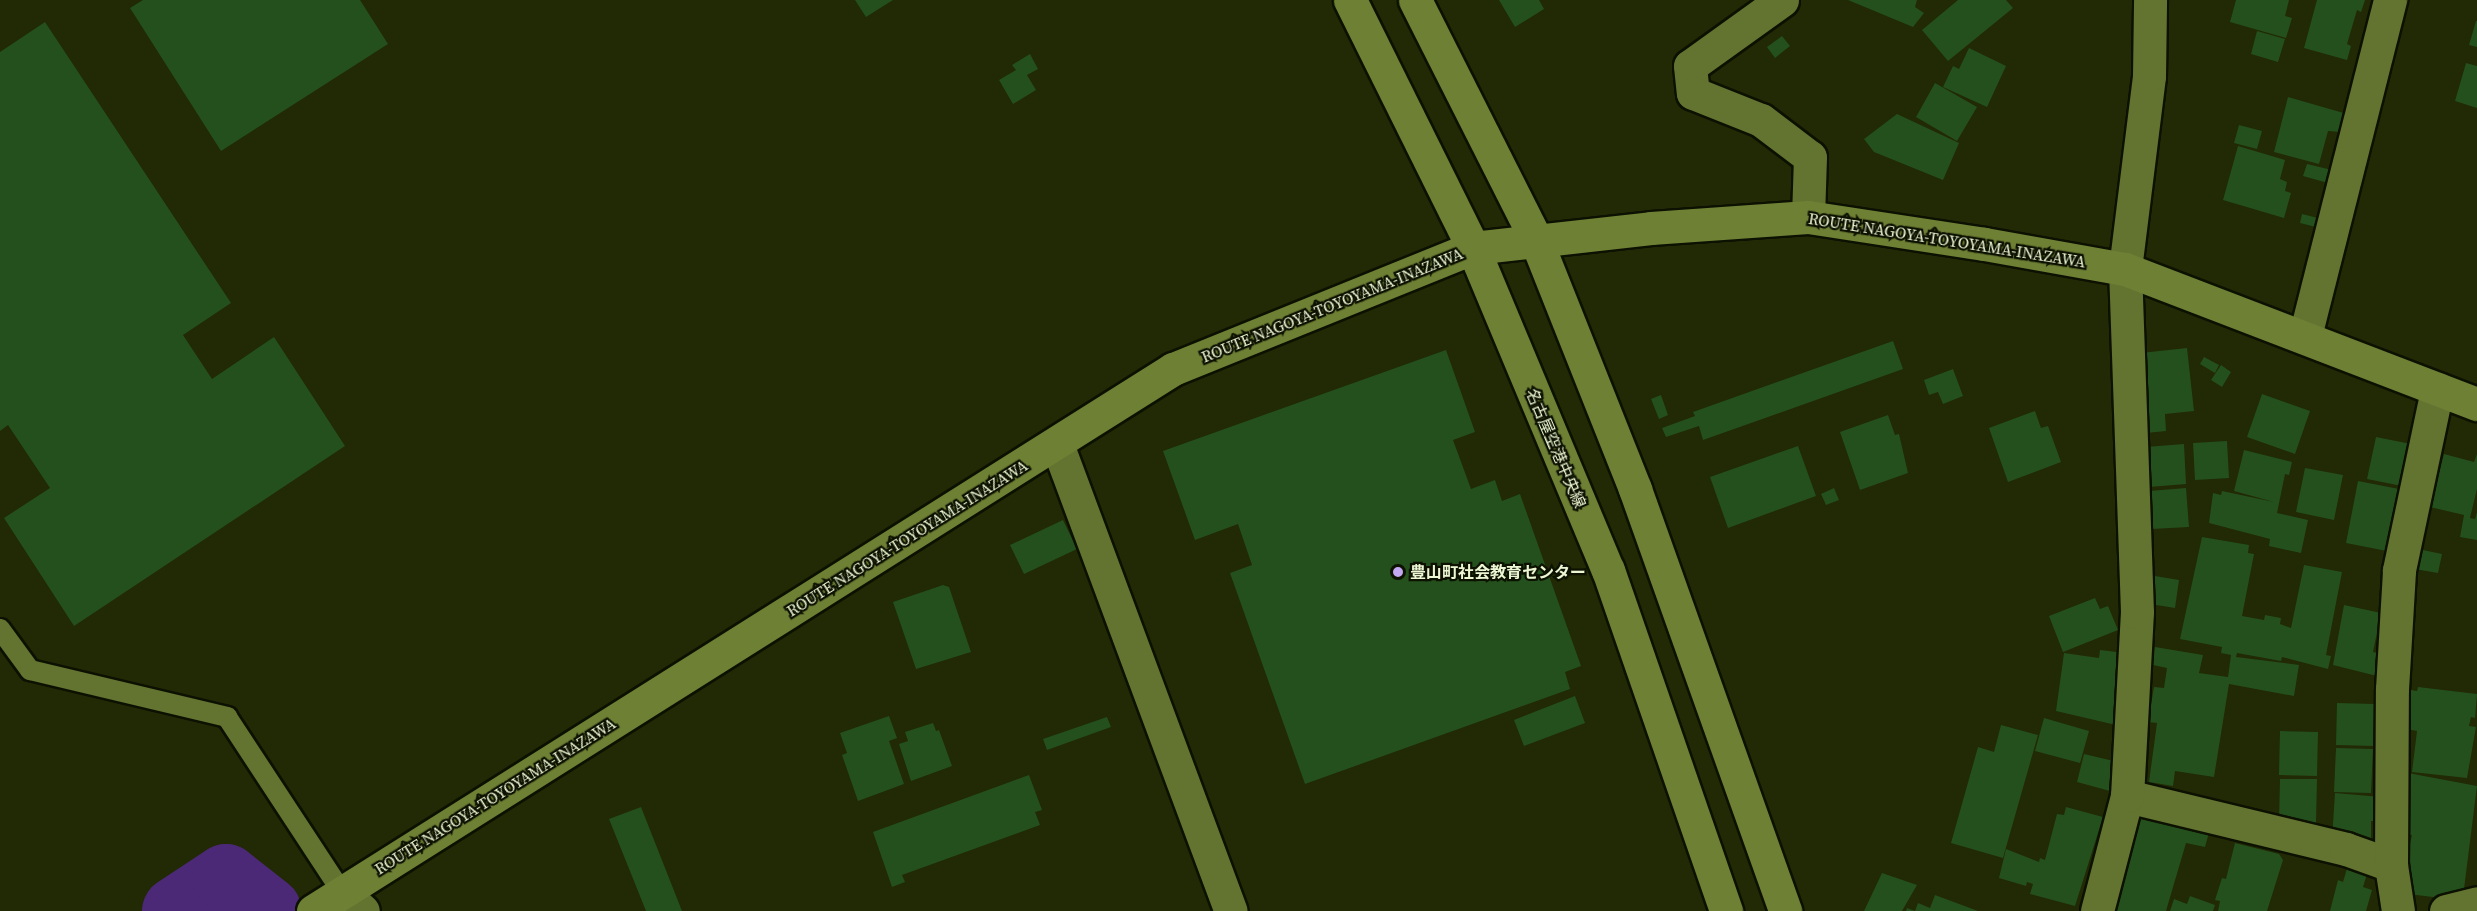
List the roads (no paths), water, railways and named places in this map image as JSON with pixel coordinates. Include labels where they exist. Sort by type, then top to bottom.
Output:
[{"type":"main road","name":"名古屋空港中央線","points":[[1350,0],[1473,248],[1608,570],[1726,911]]},
{"type":"main road","points":[[1415,0],[1536,240],[1635,489],[1785,911]]},
{"type":"main road","name":"ROUTE NAGOYA-TOYOYAMA-INAZAWA","points":[[313,911],[349,899],[1173,369],[1473,248],[1536,240],[1808,217],[2125,269],[2305,336],[2477,404]]},
{"type":"street","points":[[1782,0],[1690,66],[1693,93],[1761,120],[1810,156],[1808,217]]},
{"type":"street","points":[[2097,911],[2127,796],[2137,612],[2125,269],[2149,76],[2150,0]]},
{"type":"street","points":[[2305,336],[2390,0]]},
{"type":"street","points":[[2398,911],[2391,865],[2392,689],[2399,570],[2437,389]]},
{"type":"street","points":[[1057,444],[1231,911]]},
{"type":"street","points":[[2127,796],[2346,849],[2391,865]]},
{"type":"street","points":[[2446,911],[2477,903]]},
{"type":"lane","points":[[0,629],[30,670],[227,717],[349,899]]},
{"type":"waterway","points":[[176,911],[226,878],[268,911]]},
{"type":"place","name":"豊山町社会教育センター","points":[[1398,572]]}]
